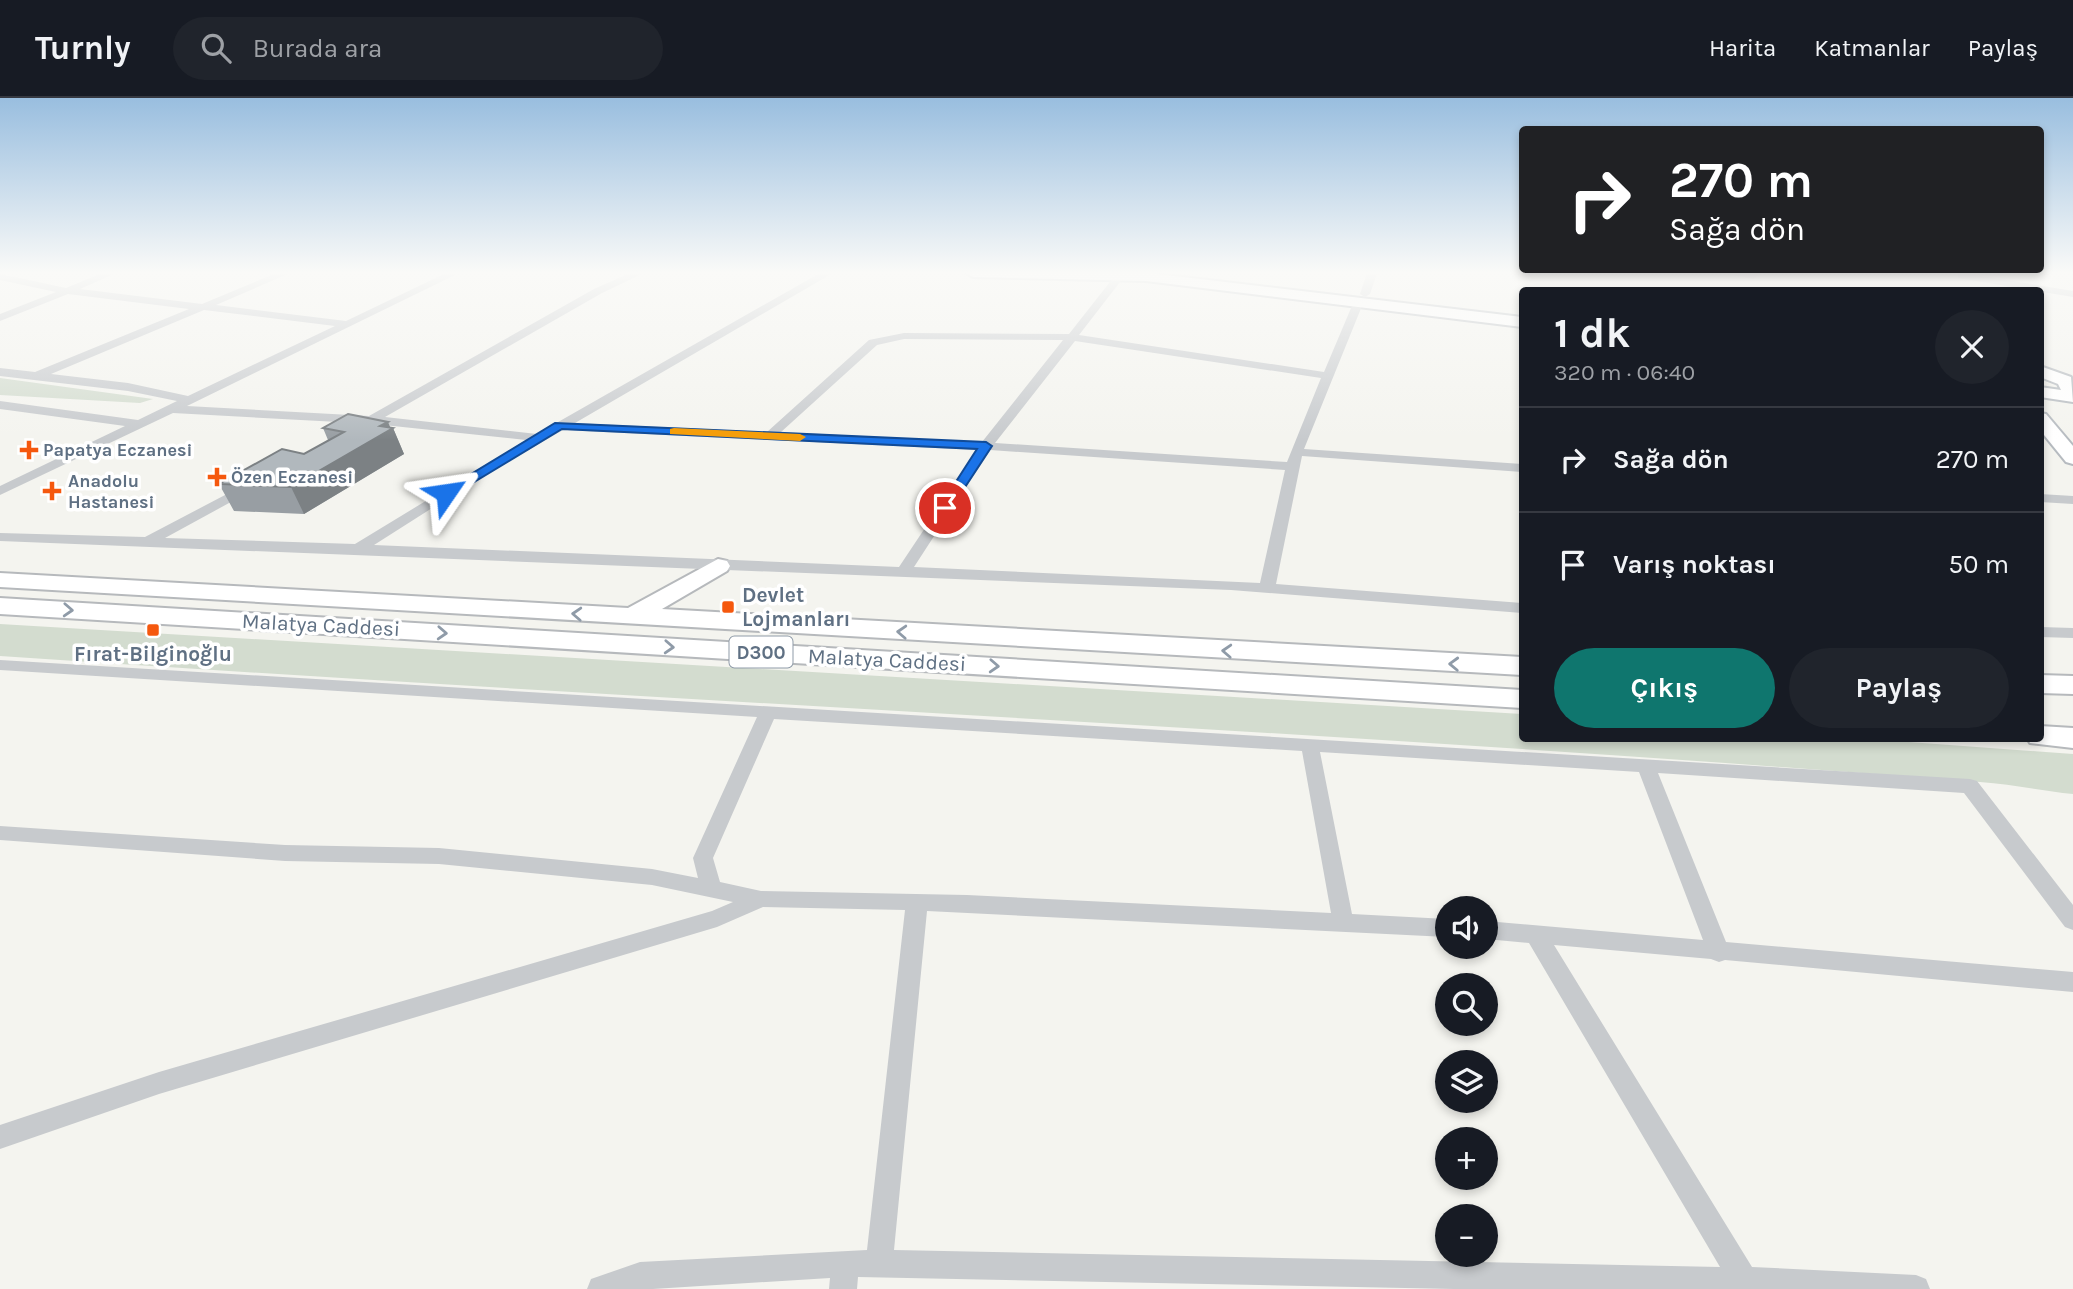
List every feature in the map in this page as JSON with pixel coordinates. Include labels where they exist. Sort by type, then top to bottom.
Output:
[{"type":"highway","points":[[630,617],[718,566]]},
{"type":"highway","name":"Malatya Caddesi","points":[[0,580],[1519,666]]},
{"type":"highway","name":"Malatya Caddesi","points":[[0,606],[1519,699]]},
{"type":"highway","points":[[2044,684],[2073,685]]},
{"type":"highway","points":[[2044,736],[2073,738]]},
{"type":"main road","points":[[2044,372],[2071,389]]},
{"type":"main road","points":[[2044,392],[2071,389]]},
{"type":"main road","points":[[2044,423],[2073,458]]},
{"type":"street","points":[[34,377],[151,329]]},
{"type":"street","points":[[0,491],[336,329]]},
{"type":"street","points":[[338,439],[533,329]]},
{"type":"street","points":[[358,549],[559,426],[730,329]]},
{"type":"street","points":[[905,570],[986,446],[1079,329]]},
{"type":"street","points":[[1267,588],[1296,452],[1349,329]]},
{"type":"street","points":[[770,436],[873,342],[904,336],[1073,337],[1328,376]]},
{"type":"street","points":[[0,372],[128,387],[189,400]]},
{"type":"street","points":[[0,405],[140,424]]},
{"type":"street","points":[[170,409],[373,419],[539,438]]},
{"type":"street","points":[[559,426],[986,446],[1293,466]]},
{"type":"street","points":[[1296,452],[1519,468]]},
{"type":"street","points":[[150,540],[256,483]]},
{"type":"street","points":[[2044,498],[2073,500]]},
{"type":"street","points":[[0,537],[150,540],[718,566],[905,570],[1267,588],[1519,608]]},
{"type":"street","points":[[2044,632],[2073,633]]},
{"type":"street","points":[[0,665],[1970,786],[2073,921]]},
{"type":"street","points":[[711,889],[703,858],[768,713]]},
{"type":"street","points":[[1310,746],[1343,922]]},
{"type":"street","points":[[1646,767],[1718,953]]},
{"type":"street","points":[[0,833],[285,853],[439,856],[652,877],[761,899],[917,901],[1435,927]]},
{"type":"street","points":[[0,1137],[159,1083],[717,918],[761,899]]},
{"type":"street","points":[[879,1264],[917,901]]},
{"type":"street","points":[[1498,931],[1718,953],[2073,982]]},
{"type":"street","points":[[1536,935],[1746,1285]]},
{"type":"street","points":[[601,1289],[640,1276],[845,1276],[879,1264],[1916,1289]]},
{"type":"shaded area","points":[[0,378],[153,399],[140,403],[0,395]]},
{"type":"shaded area","points":[[0,624],[1519,714],[1519,742],[1910,742],[2073,754],[2073,794],[1980,782],[1485,747],[0,656]]},
{"type":"building","points":[[348,414],[388,422],[380,426],[393,428],[291,487],[219,484],[282,449],[304,454],[344,432],[323,428]]},
{"type":"slow traffic","points":[[674,431],[800,437]]},
{"type":"place","name":"Papatya Eczanesi","points":[[29,450]]},
{"type":"place","name":"Özen Eczanesi","points":[[217,477]]},
{"type":"place","name":"Anadolu Hastanesi","points":[[52,491]]},
{"type":"place","name":"Devlet Lojmanları","points":[[728,607]]},
{"type":"place","name":"Fırat-Bilginoğlu","points":[[153,630]]},
{"type":"route","points":[[446,493],[559,426],[986,446],[945,508]]}]
